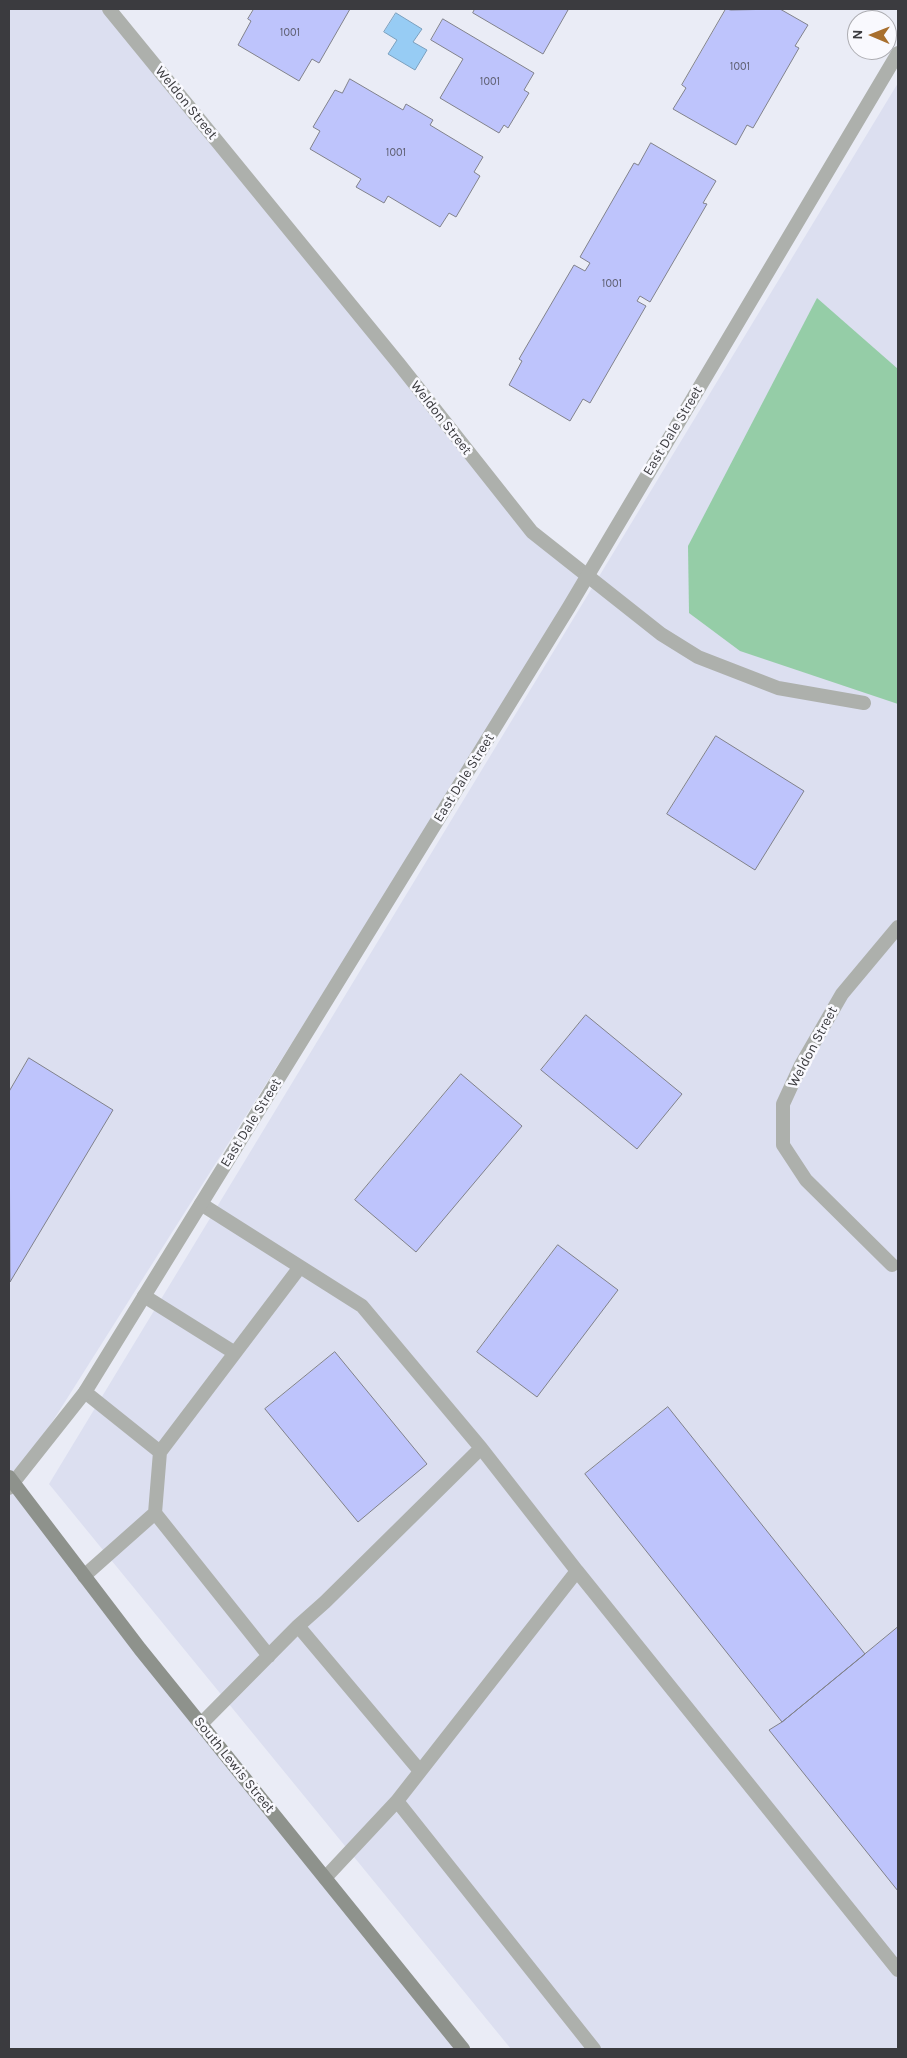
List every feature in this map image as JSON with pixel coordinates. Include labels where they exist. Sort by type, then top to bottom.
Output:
[{"type":"main road","name":"South Lewis Street","points":[[10,1483],[463,2049]]},
{"type":"street","name":"Weldon Street","points":[[109,9],[386,349],[532,532],[661,634],[698,657],[778,688],[864,703]]},
{"type":"street","name":"East Dale Street","points":[[10,1483],[85,1392],[564,616],[898,53]]},
{"type":"street","name":"Weldon Street","points":[[892,1265],[806,1180],[783,1145],[783,1104],[800,1066],[842,994],[898,927]]},
{"type":"street","points":[[201,1204],[362,1306],[481,1448],[577,1571],[898,1970]]},
{"type":"street","points":[[269,1656],[155,1513],[160,1452],[300,1266]]},
{"type":"street","points":[[144,1296],[235,1353]]},
{"type":"street","points":[[85,1392],[160,1452]]},
{"type":"street","points":[[201,1724],[298,1626],[325,1602],[481,1448]]},
{"type":"street","points":[[84,1576],[155,1513]]},
{"type":"street","points":[[325,1878],[397,1801],[577,1571]]},
{"type":"street","points":[[298,1626],[420,1771]]},
{"type":"street","points":[[397,1801],[594,2049]]},
{"type":"shaded area","points":[[9,9],[108,9],[532,532],[587,576],[13,1484],[468,2049],[9,2049]]},
{"type":"shaded area","points":[[898,83],[898,2049],[511,2049],[49,1484]]},
{"type":"green space","points":[[817,298],[898,369],[898,704],[740,651],[689,613],[688,546]]},
{"type":"water","points":[[396,13],[422,29],[413,42],[427,50],[415,70],[388,54],[397,40],[384,32]]},
{"type":"building","points":[[254,9],[350,9],[319,63],[312,59],[299,81],[238,45],[251,21],[248,19]]},
{"type":"building","points":[[475,9],[568,10],[543,54],[473,13]]},
{"type":"building","points":[[726,9],[780,9],[808,25],[795,46],[799,48],[753,128],[747,125],[736,145],[673,109],[686,88],[682,85]]},
{"type":"building","points":[[443,19],[534,73],[524,90],[529,93],[508,128],[504,125],[499,133],[440,98],[463,59],[431,40]]},
{"type":"building","points":[[350,79],[403,110],[406,104],[433,120],[430,125],[483,157],[474,172],[480,176],[456,217],[449,213],[440,227],[388,196],[384,203],[356,187],[361,179],[310,149],[320,131],[313,127],[335,90],[342,93]]},
{"type":"building","points":[[651,143],[716,181],[703,203],[707,204],[650,302],[640,296],[637,301],[646,306],[590,403],[583,399],[570,421],[509,385],[522,361],[519,359],[574,265],[585,271],[590,263],[580,257],[634,163],[638,165]]},
{"type":"building","points":[[716,736],[804,791],[755,870],[667,814]]},
{"type":"building","points":[[586,1015],[682,1094],[637,1149],[541,1070]]},
{"type":"building","points":[[29,1058],[113,1110],[10,1282],[9,1092]]},
{"type":"building","points":[[461,1074],[522,1126],[416,1252],[355,1200]]},
{"type":"building","points":[[558,1245],[618,1290],[537,1397],[477,1352]]},
{"type":"building","points":[[335,1352],[427,1464],[358,1522],[265,1409]]},
{"type":"building","points":[[668,1407],[865,1654],[782,1722],[585,1474]]},
{"type":"building","points":[[898,1627],[898,1891],[769,1730],[782,1722]]}]
